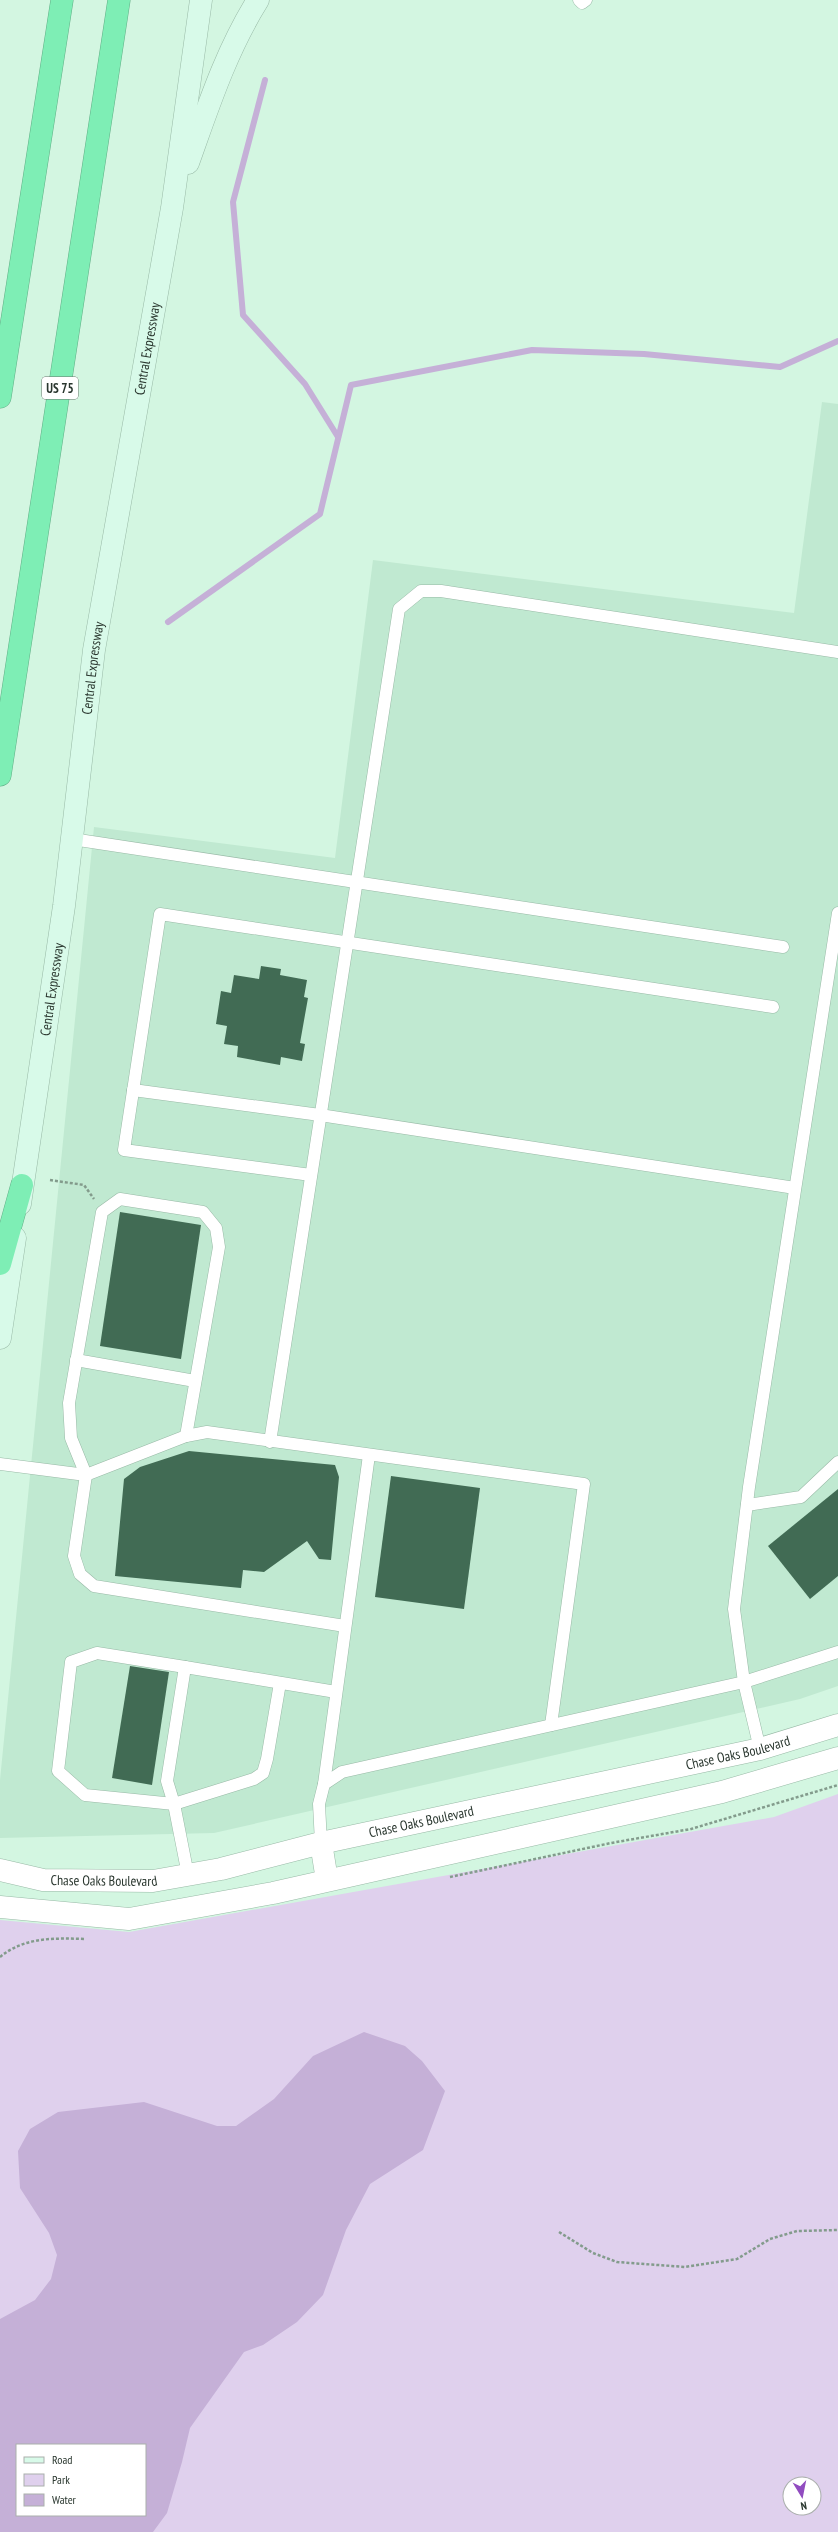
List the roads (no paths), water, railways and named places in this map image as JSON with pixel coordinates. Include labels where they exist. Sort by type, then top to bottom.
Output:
[{"type":"highway","points":[[0,397],[62,0]]},
{"type":"highway","name":"US 75","points":[[0,775],[119,0]]},
{"type":"highway","points":[[0,1264],[22,1185]]},
{"type":"main road","name":"Central Expressway","points":[[0,1338],[72,839],[94,650],[172,208],[201,0]]},
{"type":"main road","points":[[172,208],[219,78],[244,23],[258,0]]},
{"type":"street","name":"Chase Oaks Boulevard","points":[[0,1870],[43,1880],[153,1881],[188,1875],[222,1869],[321,1843],[635,1774],[760,1749],[838,1725]]},
{"type":"street","points":[[760,1749],[767,1779]]},
{"type":"street","points":[[0,1907],[129,1919],[273,1893],[722,1792],[838,1758]]},
{"type":"street","points":[[321,1843],[327,1880]]},
{"type":"lane","points":[[579,0],[582,3],[586,0]]},
{"type":"lane","points":[[270,1442],[399,609],[421,591],[441,591],[838,652]]},
{"type":"lane","points":[[72,839],[783,947]]},
{"type":"lane","points":[[760,1749],[744,1682],[734,1609],[746,1505],[838,913]]},
{"type":"lane","points":[[311,1175],[124,1150],[160,914],[774,1007]]},
{"type":"lane","points":[[133,1090],[320,1116],[795,1188]]},
{"type":"lane","points":[[186,1436],[219,1246],[216,1228],[203,1212],[120,1199],[102,1212],[69,1403],[71,1438],[86,1475],[74,1556],[80,1574],[94,1586],[346,1626]]},
{"type":"lane","points":[[76,1360],[195,1381]]},
{"type":"lane","points":[[0,1464],[86,1475],[186,1436],[207,1432],[270,1442],[584,1484],[551,1725]]},
{"type":"lane","points":[[321,1843],[320,1804],[369,1455]]},
{"type":"lane","points":[[746,1505],[801,1497],[838,1462]]},
{"type":"lane","points":[[324,1784],[342,1772],[744,1682],[838,1652]]},
{"type":"lane","points":[[280,1683],[267,1759],[263,1773],[254,1779],[234,1787],[174,1804],[85,1795],[58,1771],[70,1662],[97,1653],[336,1692]]},
{"type":"lane","points":[[185,1667],[167,1781],[174,1804],[188,1875]]},
{"type":"water","points":[[364,2032],[405,2046],[422,2061],[445,2091],[423,2150],[370,2184],[346,2230],[323,2295],[297,2322],[263,2345],[244,2352],[190,2428],[167,2513],[153,2532],[0,2532],[0,2319],[35,2300],[51,2279],[57,2255],[49,2233],[20,2188],[18,2151],[30,2129],[58,2112],[144,2102],[217,2126],[236,2126],[274,2099],[313,2056]]},
{"type":"waterway","points":[[265,80],[233,202],[243,315],[305,384],[338,437]]},
{"type":"waterway","points":[[168,622],[320,514],[351,385],[532,350],[644,354],[780,367],[838,341]]}]
